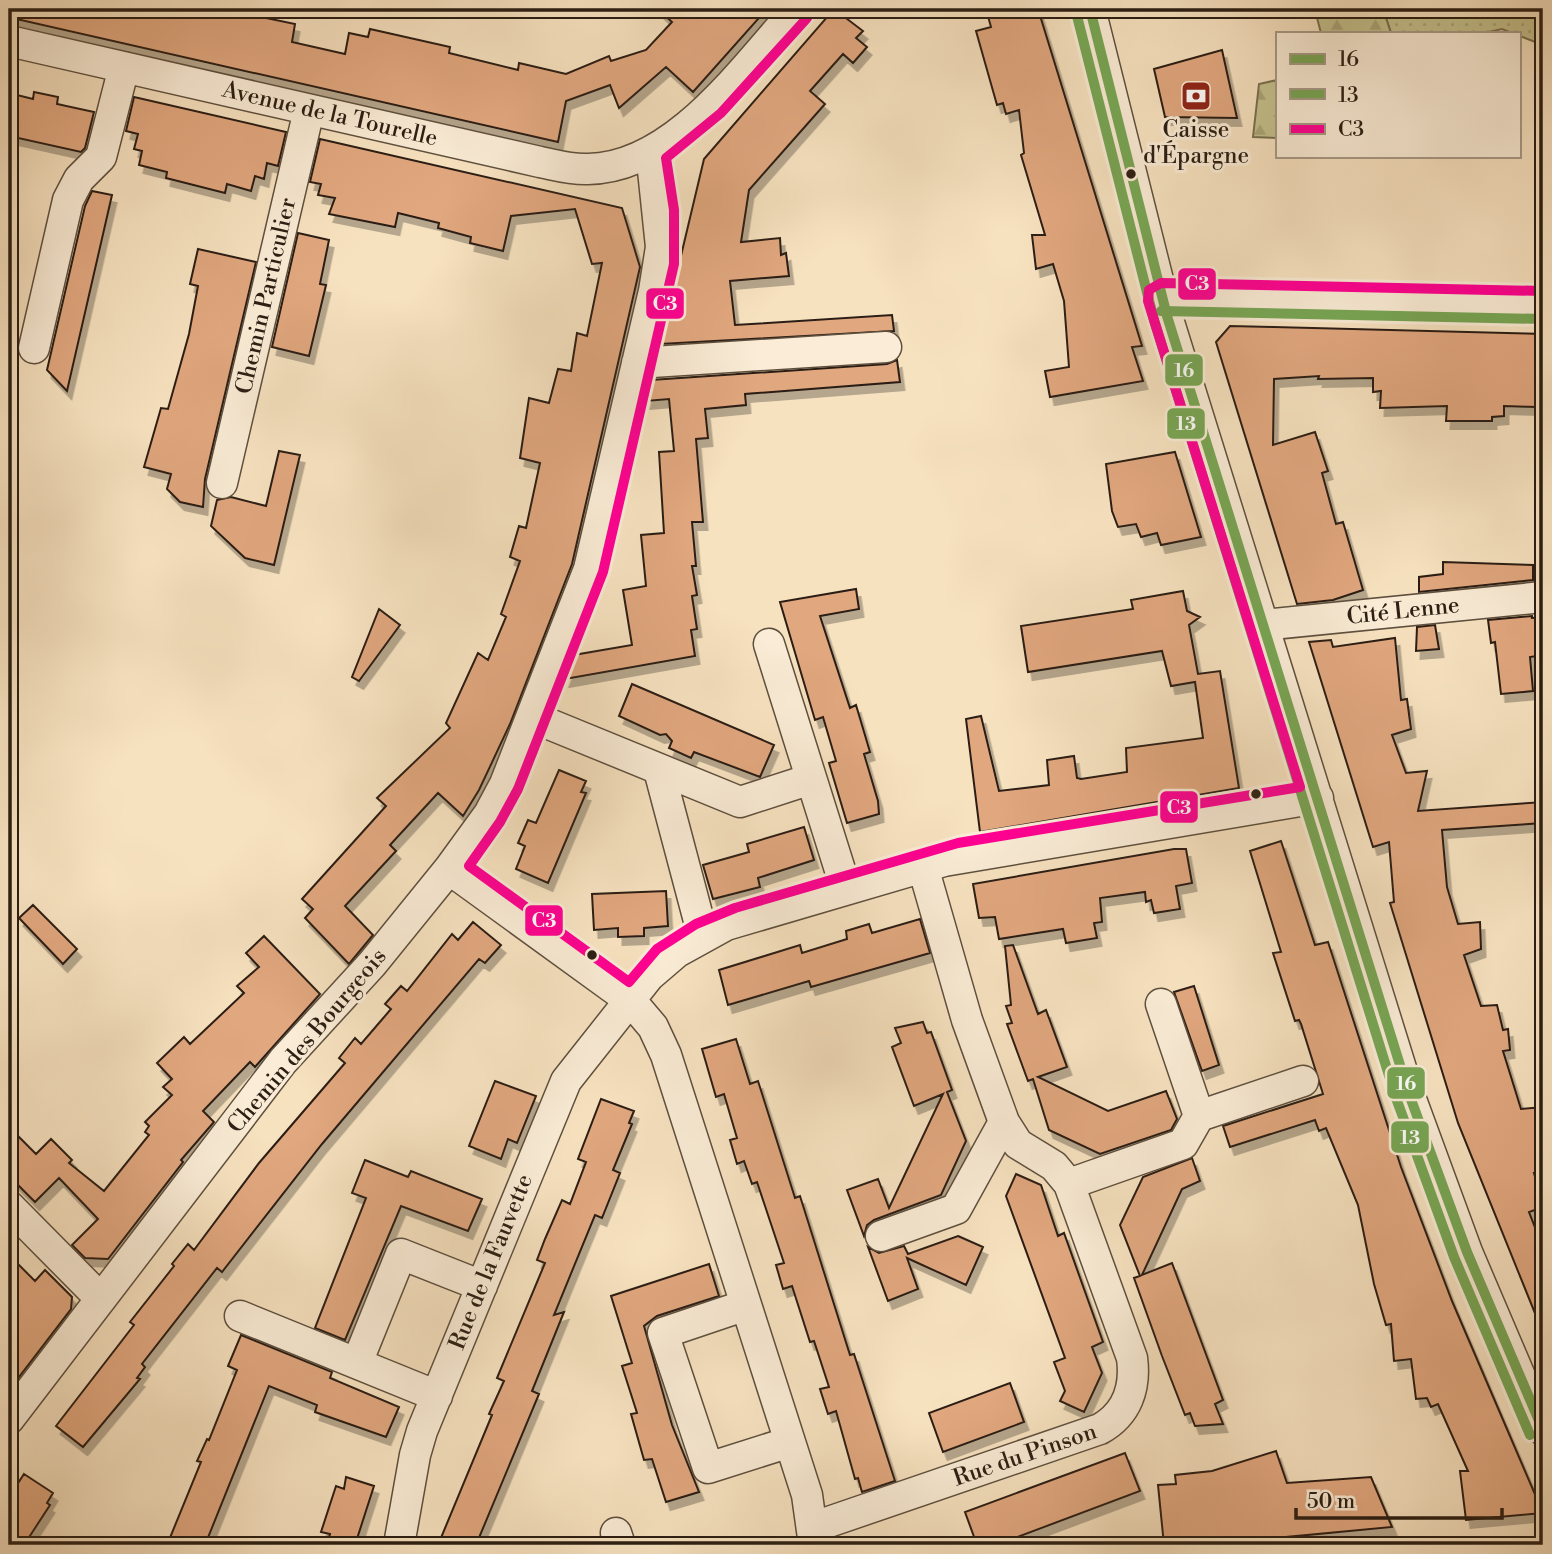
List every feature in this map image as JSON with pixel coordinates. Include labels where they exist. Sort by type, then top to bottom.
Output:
[{"type":"street","name":"Avenue de la Tourelle","points":[[9,41],[579,169],[606,167],[651,151],[684,129],[713,103],[797,9]]},
{"type":"street","points":[[1091,9],[1161,297],[1429,1153],[1467,1252],[1540,1414]]},
{"type":"street","points":[[34,348],[68,200],[79,179],[101,157],[124,67]]},
{"type":"street","name":"Chemin Particulier","points":[[222,482],[309,110]]},
{"type":"street","name":"Chemin des Bourgeois","points":[[9,1419],[283,1061],[372,964],[449,869],[497,800],[589,569],[661,247],[651,151]]},
{"type":"street","points":[[1161,297],[1543,306]]},
{"type":"street","points":[[637,363],[886,347]]},
{"type":"street","name":"Cité Lenne","points":[[1263,625],[1543,597]]},
{"type":"street","points":[[769,644],[846,889]]},
{"type":"street","points":[[532,717],[740,802],[811,779]]},
{"type":"street","points":[[659,770],[703,936]]},
{"type":"street","name":"Rue de la Fauvette","points":[[399,1545],[415,1455],[566,1081],[665,961],[703,936],[726,925],[960,857],[1318,799]]},
{"type":"street","name":"Rue du Pinson","points":[[814,1536],[1093,1432],[1111,1423],[1126,1406],[1133,1381],[1132,1358],[1069,1184],[1054,1166],[1018,1144],[1004,1122],[967,1020],[923,867]]},
{"type":"street","points":[[449,869],[631,1001],[653,1027],[666,1055],[790,1442],[814,1536]]},
{"type":"street","points":[[1161,1004],[1199,1116]]},
{"type":"street","points":[[1069,1184],[1183,1144],[1199,1116],[1303,1081]]},
{"type":"street","points":[[881,1236],[956,1209],[1004,1122]]},
{"type":"street","points":[[9,1206],[101,1299]]},
{"type":"street","points":[[356,1363],[401,1254],[482,1286]]},
{"type":"street","points":[[746,1305],[663,1333],[708,1468],[790,1442]]},
{"type":"street","points":[[240,1316],[437,1395]]},
{"type":"green space","points":[[1322,9],[1383,9],[1391,32],[1321,32],[1317,18]]},
{"type":"green space","points":[[1383,9],[1543,9],[1543,45],[1520,36],[1520,32],[1502,29],[1488,32],[1391,32]]},
{"type":"green space","points":[[1276,80],[1276,138],[1253,137],[1259,84]]},
{"type":"building","points":[[13,9],[223,9],[295,24],[292,42],[345,54],[349,33],[368,37],[370,29],[450,47],[449,53],[518,70],[519,63],[566,74],[609,56],[611,61],[646,50],[672,22],[658,9],[767,9],[693,92],[666,67],[619,108],[610,85],[566,101],[558,142],[12,18]]},
{"type":"building","points":[[834,9],[863,31],[856,38],[867,47],[853,63],[843,54],[810,91],[825,104],[749,190],[741,242],[780,238],[781,255],[786,253],[789,276],[730,281],[735,325],[892,315],[894,331],[660,344],[704,159]]},
{"type":"building","points":[[986,9],[1038,9],[1142,346],[1132,347],[1143,381],[1050,397],[1045,371],[1069,367],[1064,301],[1053,264],[1036,269],[1032,235],[1045,235],[1021,155],[1024,153],[1019,110],[1006,114],[1003,103],[997,105],[976,31],[991,27]]},
{"type":"building","name":"Caisse d'Épargne","points":[[1222,50],[1237,118],[1165,117],[1154,69]]},
{"type":"building","points":[[34,92],[58,97],[57,104],[94,112],[85,148],[81,152],[9,136],[9,93],[33,99]]},
{"type":"building","points":[[134,97],[286,132],[278,166],[267,163],[264,179],[255,176],[251,191],[227,184],[225,193],[166,178],[167,172],[139,165],[142,151],[134,149],[138,134],[126,131]]},
{"type":"building","points":[[320,139],[622,208],[640,267],[572,564],[510,724],[479,790],[463,816],[438,793],[390,845],[396,851],[345,906],[373,935],[349,964],[305,918],[313,909],[302,899],[386,806],[377,798],[450,728],[446,723],[478,653],[488,660],[506,617],[501,614],[520,561],[510,557],[519,526],[526,528],[540,463],[520,458],[529,398],[549,403],[558,369],[571,371],[577,333],[587,336],[602,263],[592,264],[575,209],[511,216],[503,251],[470,243],[471,237],[438,228],[439,223],[398,213],[395,227],[329,214],[335,198],[318,195],[321,184],[310,182]]},
{"type":"building","points":[[92,191],[112,195],[67,391],[47,370],[85,206]]},
{"type":"building","points":[[298,233],[329,240],[320,284],[326,285],[309,356],[272,347]]},
{"type":"building","points":[[198,249],[256,262],[205,479],[203,507],[180,502],[167,489],[171,474],[144,467],[161,408],[168,409],[189,334],[198,286],[190,284]]},
{"type":"building","points":[[1230,326],[1543,334],[1541,404],[1537,407],[1504,406],[1504,416],[1492,417],[1492,421],[1446,421],[1447,406],[1380,408],[1381,391],[1373,392],[1373,378],[1318,379],[1319,376],[1274,379],[1273,445],[1315,432],[1328,471],[1322,473],[1336,524],[1343,522],[1363,590],[1333,600],[1297,604],[1216,342]]},
{"type":"building","points":[[897,360],[900,382],[745,394],[746,405],[705,409],[708,438],[696,439],[703,522],[692,522],[696,566],[692,566],[697,595],[692,596],[697,629],[691,630],[695,656],[565,679],[574,655],[632,645],[623,590],[646,586],[641,535],[664,533],[659,452],[674,451],[669,399],[646,401],[651,380],[887,364]]},
{"type":"building","points":[[279,451],[300,455],[274,565],[245,558],[211,526],[217,500],[231,497],[266,506]]},
{"type":"building","points":[[1175,452],[1201,537],[1161,545],[1157,533],[1141,537],[1136,524],[1118,527],[1112,511],[1106,464]]},
{"type":"building","points":[[1443,562],[1533,565],[1533,580],[1419,592],[1419,577],[1443,574]]},
{"type":"building","points":[[856,589],[859,609],[820,616],[850,708],[856,705],[870,752],[864,754],[878,801],[879,814],[847,823],[829,763],[836,761],[823,717],[815,720],[780,602]]},
{"type":"building","points":[[1183,591],[1187,611],[1200,617],[1189,625],[1198,674],[1220,671],[1239,788],[980,832],[966,719],[981,716],[999,791],[1049,785],[1047,760],[1074,756],[1077,778],[1081,779],[1127,772],[1126,748],[1203,738],[1195,682],[1171,686],[1162,651],[1028,672],[1021,626],[1133,609],[1131,600]]},
{"type":"building","points":[[379,609],[400,625],[359,681],[352,677]]},
{"type":"building","points":[[1543,617],[1543,655],[1530,657],[1533,691],[1501,694],[1495,642],[1491,643],[1488,620]]},
{"type":"building","points":[[1435,625],[1439,649],[1416,651],[1417,627]]},
{"type":"building","points":[[1395,638],[1401,700],[1407,699],[1411,729],[1392,735],[1406,773],[1427,771],[1418,811],[1543,802],[1543,823],[1442,830],[1447,887],[1458,924],[1480,922],[1481,949],[1464,955],[1481,1006],[1497,1005],[1503,1030],[1508,1029],[1510,1050],[1503,1051],[1521,1109],[1543,1107],[1543,1173],[1534,1173],[1543,1207],[1529,1212],[1543,1248],[1543,1333],[1458,1123],[1390,903],[1394,902],[1389,842],[1373,847],[1309,642],[1331,640],[1333,647]]},
{"type":"building","points":[[632,684],[774,745],[760,777],[694,752],[691,758],[669,748],[672,741],[666,734],[660,735],[619,716]]},
{"type":"building","points":[[559,770],[586,781],[581,792],[586,793],[548,883],[516,869],[525,846],[518,843],[528,820],[536,823]]},
{"type":"building","points":[[804,827],[814,860],[758,878],[760,887],[713,899],[703,865],[749,852],[747,844]]},
{"type":"building","points":[[1281,841],[1315,945],[1328,942],[1401,1167],[1452,1301],[1543,1513],[1466,1520],[1460,1471],[1468,1471],[1438,1404],[1431,1407],[1427,1398],[1416,1399],[1411,1359],[1394,1361],[1391,1324],[1386,1325],[1374,1284],[1358,1205],[1326,1128],[1319,1131],[1315,1120],[1230,1147],[1223,1126],[1323,1094],[1301,1024],[1299,1020],[1295,1021],[1273,953],[1281,952],[1250,851]]},
{"type":"building","points":[[1186,849],[1192,883],[1176,886],[1180,909],[1154,913],[1151,900],[1146,902],[1145,892],[1100,898],[1102,922],[1094,923],[1097,938],[1066,943],[1063,929],[999,939],[995,917],[979,918],[973,884]]},
{"type":"building","points":[[666,891],[668,926],[644,928],[644,936],[618,937],[618,928],[594,930],[592,894]]},
{"type":"building","points":[[33,905],[77,949],[63,964],[19,918]]},
{"type":"building","points":[[920,919],[930,953],[811,987],[809,981],[728,1005],[719,970],[800,945],[802,953],[847,939],[846,931],[869,924],[872,933]]},
{"type":"building","points":[[473,922],[501,945],[485,963],[479,959],[322,1144],[222,1272],[217,1268],[142,1364],[145,1367],[137,1378],[140,1379],[83,1447],[56,1426],[134,1325],[130,1322],[174,1266],[172,1264],[188,1244],[194,1250],[259,1163],[345,1063],[339,1058],[355,1038],[361,1044],[391,1009],[385,1004],[401,986],[407,991],[452,934],[458,940]]},
{"type":"building","points":[[264,936],[320,994],[255,1067],[250,1062],[203,1111],[214,1122],[181,1160],[183,1162],[108,1259],[85,1258],[72,1245],[98,1219],[59,1178],[35,1202],[9,1176],[9,1127],[36,1154],[51,1139],[72,1160],[69,1163],[104,1191],[149,1135],[145,1132],[149,1126],[145,1122],[172,1095],[163,1087],[172,1079],[157,1063],[184,1037],[190,1044],[244,993],[237,986],[259,967],[246,953]]},
{"type":"building","points":[[1013,945],[1038,1014],[1046,1010],[1067,1067],[1038,1077],[1108,1111],[1166,1091],[1177,1119],[1171,1130],[1100,1154],[1049,1130],[1033,1079],[1028,1081],[1007,1024],[1012,1023],[1006,1006],[1011,1005],[1005,946]]},
{"type":"building","points":[[1194,986],[1219,1065],[1202,1071],[1174,992]]},
{"type":"building","points":[[923,1022],[927,1033],[931,1032],[952,1090],[947,1092],[966,1141],[941,1195],[874,1220],[867,1225],[864,1236],[847,1190],[878,1179],[889,1208],[943,1094],[914,1106],[892,1047],[901,1043],[895,1028]]},
{"type":"building","points":[[736,1039],[750,1084],[758,1081],[795,1198],[800,1196],[850,1355],[854,1354],[895,1481],[862,1492],[858,1478],[855,1479],[836,1411],[828,1414],[820,1389],[829,1387],[814,1341],[810,1342],[792,1286],[783,1289],[776,1265],[784,1263],[757,1182],[752,1184],[744,1161],[737,1164],[730,1140],[737,1138],[724,1094],[716,1097],[702,1049]]},
{"type":"building","points":[[495,1081],[536,1096],[517,1143],[508,1139],[501,1159],[469,1146]]},
{"type":"building","points":[[601,1099],[634,1111],[629,1123],[632,1124],[613,1170],[620,1173],[602,1218],[595,1215],[554,1315],[564,1312],[532,1391],[539,1394],[476,1545],[438,1545],[504,1381],[497,1378],[545,1263],[537,1260],[545,1239],[562,1200],[570,1204],[586,1162],[578,1159]]},
{"type":"building","points":[[1192,1158],[1200,1181],[1182,1189],[1142,1275],[1172,1263],[1223,1400],[1215,1404],[1223,1424],[1195,1426],[1190,1413],[1185,1415],[1162,1356],[1134,1278],[1140,1276],[1120,1225],[1143,1177]]},
{"type":"building","points":[[365,1160],[408,1177],[411,1171],[482,1199],[468,1231],[401,1206],[345,1340],[315,1328],[366,1198],[352,1193]]},
{"type":"building","points":[[1016,1174],[1041,1185],[1058,1236],[1064,1233],[1103,1342],[1092,1347],[1102,1373],[1084,1412],[1060,1401],[1065,1391],[1054,1362],[1065,1358],[1006,1196]]},
{"type":"building","points":[[958,1236],[983,1247],[966,1285],[907,1258],[918,1289],[888,1301],[868,1247],[879,1253],[904,1246],[908,1254]]},
{"type":"building","points":[[9,1255],[35,1281],[45,1270],[72,1297],[71,1309],[9,1390]]},
{"type":"building","points":[[709,1264],[719,1296],[657,1316],[644,1326],[672,1425],[699,1492],[666,1502],[652,1459],[644,1460],[631,1414],[637,1413],[622,1366],[632,1363],[611,1296]]},
{"type":"building","points":[[241,1335],[332,1372],[330,1378],[399,1407],[386,1437],[315,1412],[317,1405],[269,1386],[205,1545],[167,1545],[201,1462],[197,1461],[207,1439],[209,1440],[237,1370],[228,1366]]},
{"type":"building","points":[[1010,1383],[1024,1422],[943,1452],[929,1413]]},
{"type":"building","points":[[1276,1451],[1287,1483],[1371,1477],[1392,1527],[1202,1545],[1164,1545],[1158,1485],[1176,1484],[1175,1475],[1212,1471]]},
{"type":"building","points":[[1125,1453],[1140,1491],[996,1545],[977,1545],[965,1512]]},
{"type":"building","points":[[24,1474],[53,1493],[47,1503],[50,1505],[24,1545],[9,1545],[9,1497]]},
{"type":"building","points":[[346,1477],[374,1486],[355,1545],[327,1545],[330,1534],[321,1532],[336,1486],[344,1489]]},
{"type":"transit line","name":"16","points":[[1090,9],[1167,316],[1409,1094],[1467,1252],[1543,1430]]},
{"type":"transit line","name":"13","points":[[1076,12],[1154,320],[1396,1098],[1454,1257],[1530,1435]]},
{"type":"transit line","name":"C3","points":[[807,18],[721,113],[666,158],[674,210],[674,264],[603,572],[518,789],[500,822],[469,866],[629,982],[657,949],[696,924],[735,908],[958,843],[1300,787],[1148,301],[1149,290],[1161,283],[1543,291]]},
{"type":"transit line","name":"13","points":[[1161,311],[1543,319]]},
{"type":"place","name":"Caisse d'Épargne","points":[[1196,96]]}]
